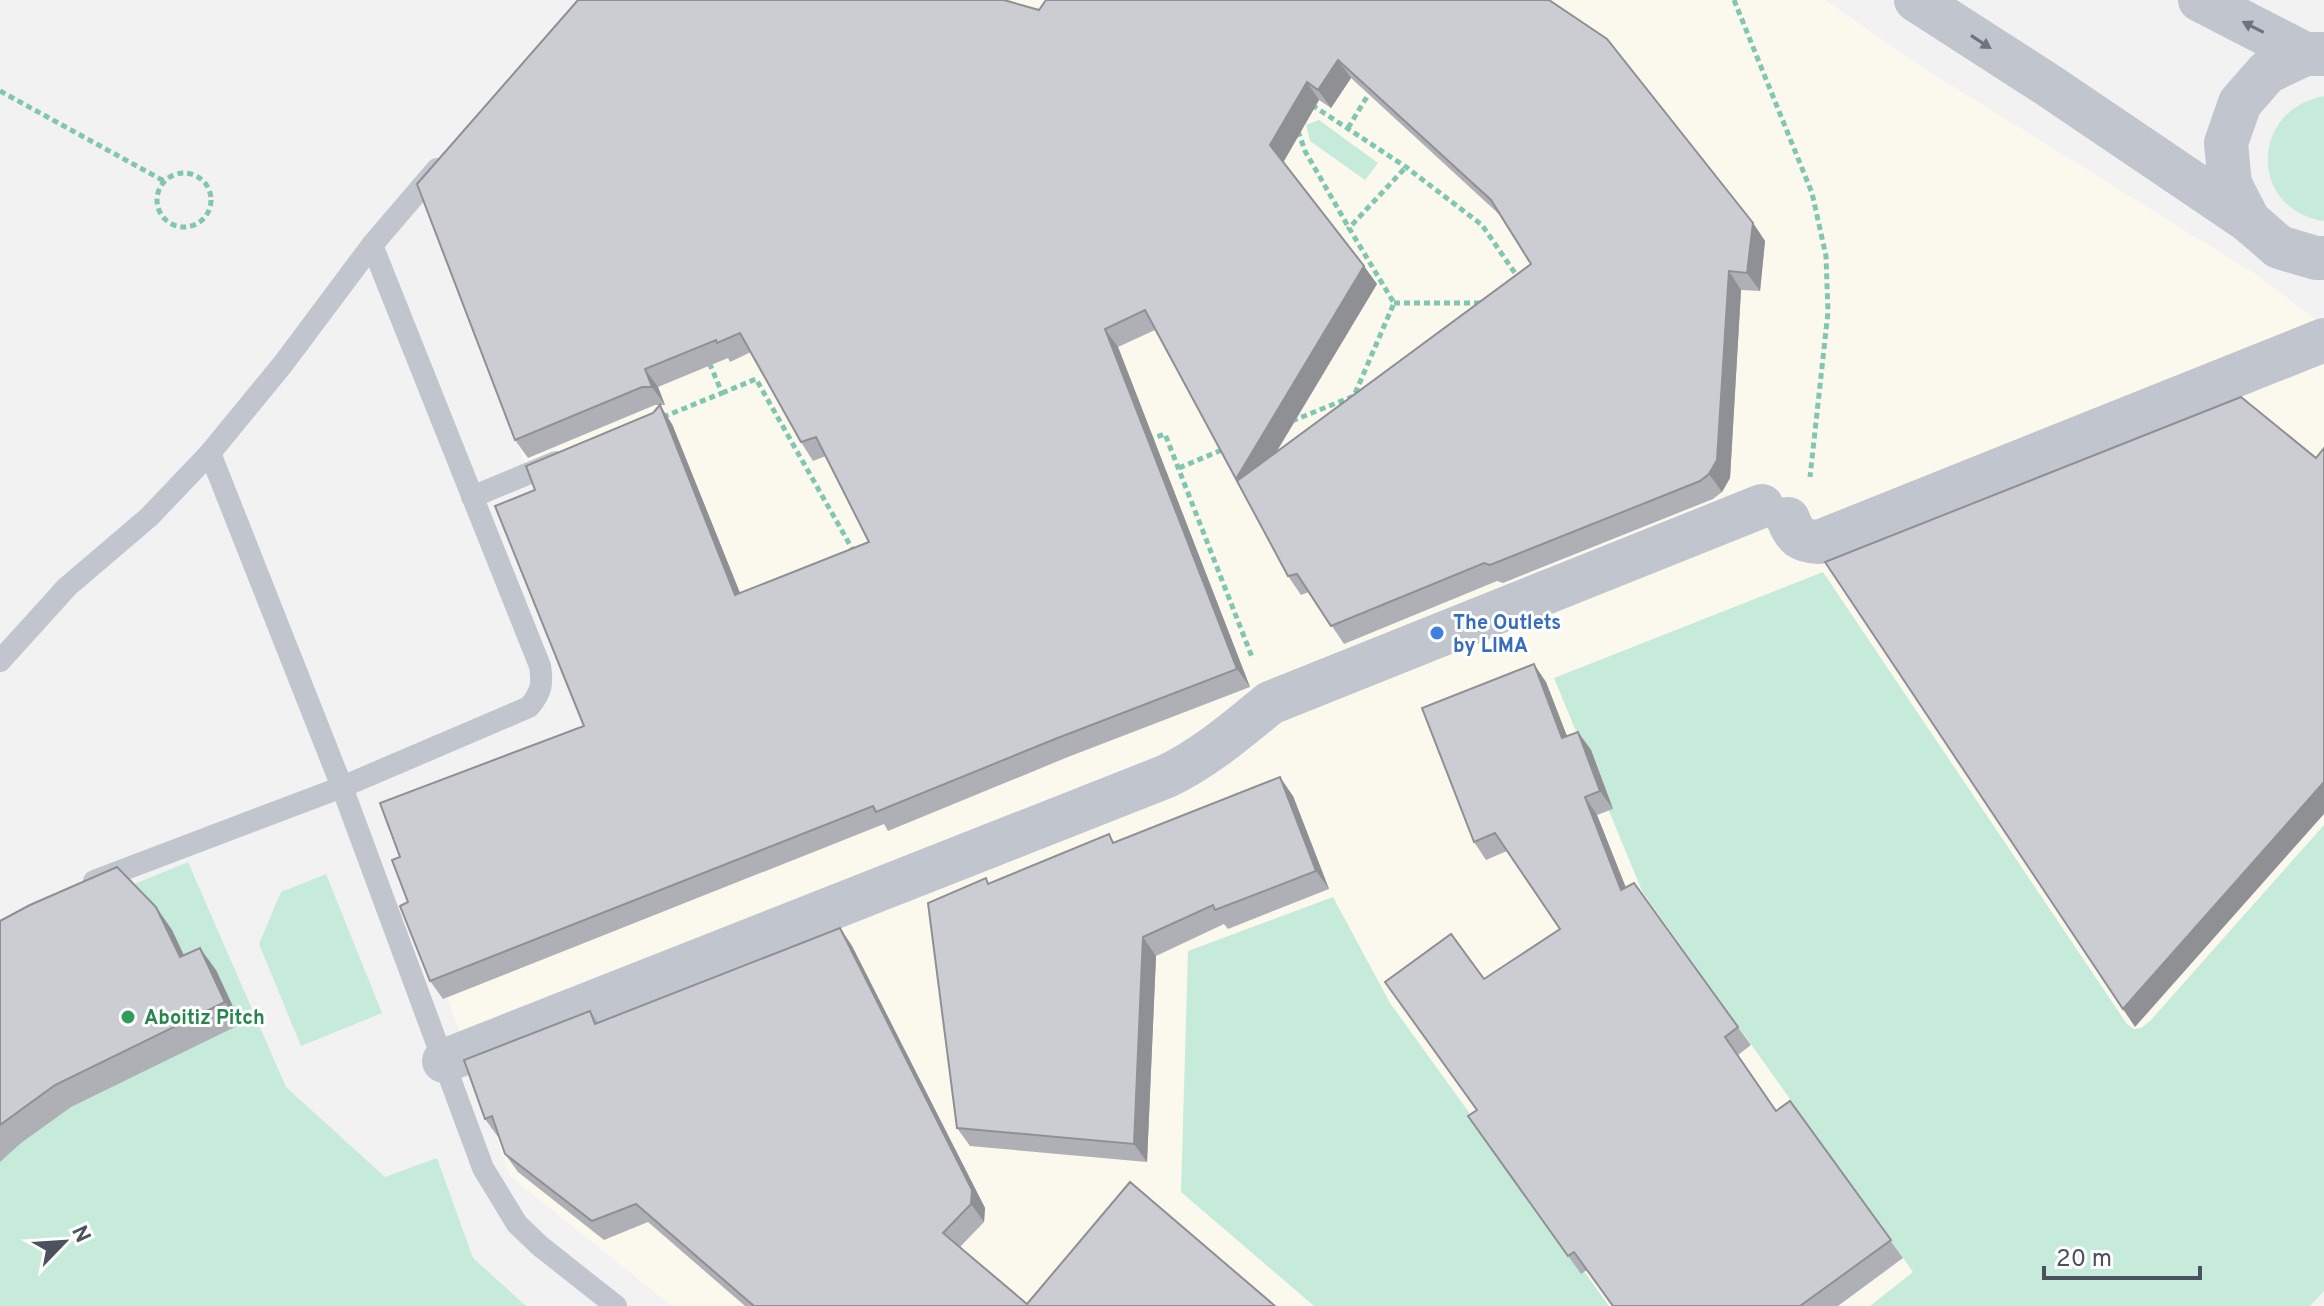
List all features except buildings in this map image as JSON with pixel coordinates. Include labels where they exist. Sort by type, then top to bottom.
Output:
[{"type":"street","points":[[1916,0],[2249,221],[2279,247],[2321,261]]},
{"type":"street","points":[[2200,0],[2317,53]]},
{"type":"street","points":[[2249,221],[2230,184],[2226,143],[2240,103],[2267,72],[2317,53]]},
{"type":"street","points":[[444,1061],[1167,776],[1217,747],[1270,703],[1775,513],[1804,541],[1819,542],[2324,340]]},
{"type":"lane","points":[[0,661],[74,580],[158,508],[210,453],[283,364],[372,245],[451,152]]},
{"type":"lane","points":[[81,887],[342,787],[529,707],[539,695],[543,681],[540,666],[372,245]]},
{"type":"lane","points":[[210,453],[342,787],[483,1168],[517,1224],[616,1306]]},
{"type":"lane","points":[[472,497],[573,455]]},
{"type":"path","points":[[1734,0],[1812,193],[1826,256],[1828,312],[1809,487],[1775,513]]},
{"type":"path","points":[[1348,128],[1371,90]]},
{"type":"path","points":[[0,91],[164,181]]},
{"type":"path","points":[[1301,108],[1311,104],[1406,167],[1482,225],[1523,284]]},
{"type":"path","points":[[1295,125],[1305,151],[1394,303]]},
{"type":"path","points":[[1349,228],[1406,167]]},
{"type":"path","points":[[180,173],[204,181],[211,198],[207,215],[193,226],[175,227],[167,222],[157,206],[156,197],[164,181],[180,173]]},
{"type":"path","points":[[1394,303],[1495,304]]},
{"type":"path","points":[[1281,426],[1354,396],[1394,303]]},
{"type":"path","points":[[705,352],[722,393]]},
{"type":"path","points":[[664,428],[660,418],[756,379],[856,557]]},
{"type":"path","points":[[1135,445],[1165,434],[1270,703]]},
{"type":"path","points":[[1179,468],[1237,444]]},
{"type":"shaded area","name":"The Outlets by LIMA","points":[[603,0],[1825,0],[1925,69],[2260,277],[2324,326],[2324,1291],[2310,1306],[672,1306],[510,1176],[386,822],[592,742],[542,509],[428,202]]},
{"type":"green space","points":[[2324,96],[2324,221],[2299,213],[2282,199],[2271,180],[2268,160],[2271,139],[2282,120],[2299,105]]},
{"type":"green space","points":[[1319,120],[1378,163],[1365,180],[1310,141],[1306,125]]},
{"type":"green space","points":[[1823,572],[2127,1024],[2134,1029],[2150,1021],[2324,825],[2324,1291],[2310,1306],[1870,1306],[1913,1272],[1642,891],[1554,678]]},
{"type":"green space","name":"Aboitiz Pitch","points":[[188,862],[286,1087],[385,1177],[437,1158],[473,1258],[526,1306],[0,1306],[0,947],[91,902]]},
{"type":"green space","points":[[326,874],[382,1013],[301,1046],[259,944],[281,892]]},
{"type":"green space","points":[[1333,897],[1390,1003],[1609,1306],[1314,1306],[1181,1192],[1188,951]]},
{"type":"place","name":"The Outlets by LIMA","points":[[1437,633]]},
{"type":"place","name":"Aboitiz Pitch","points":[[128,1017]]}]
